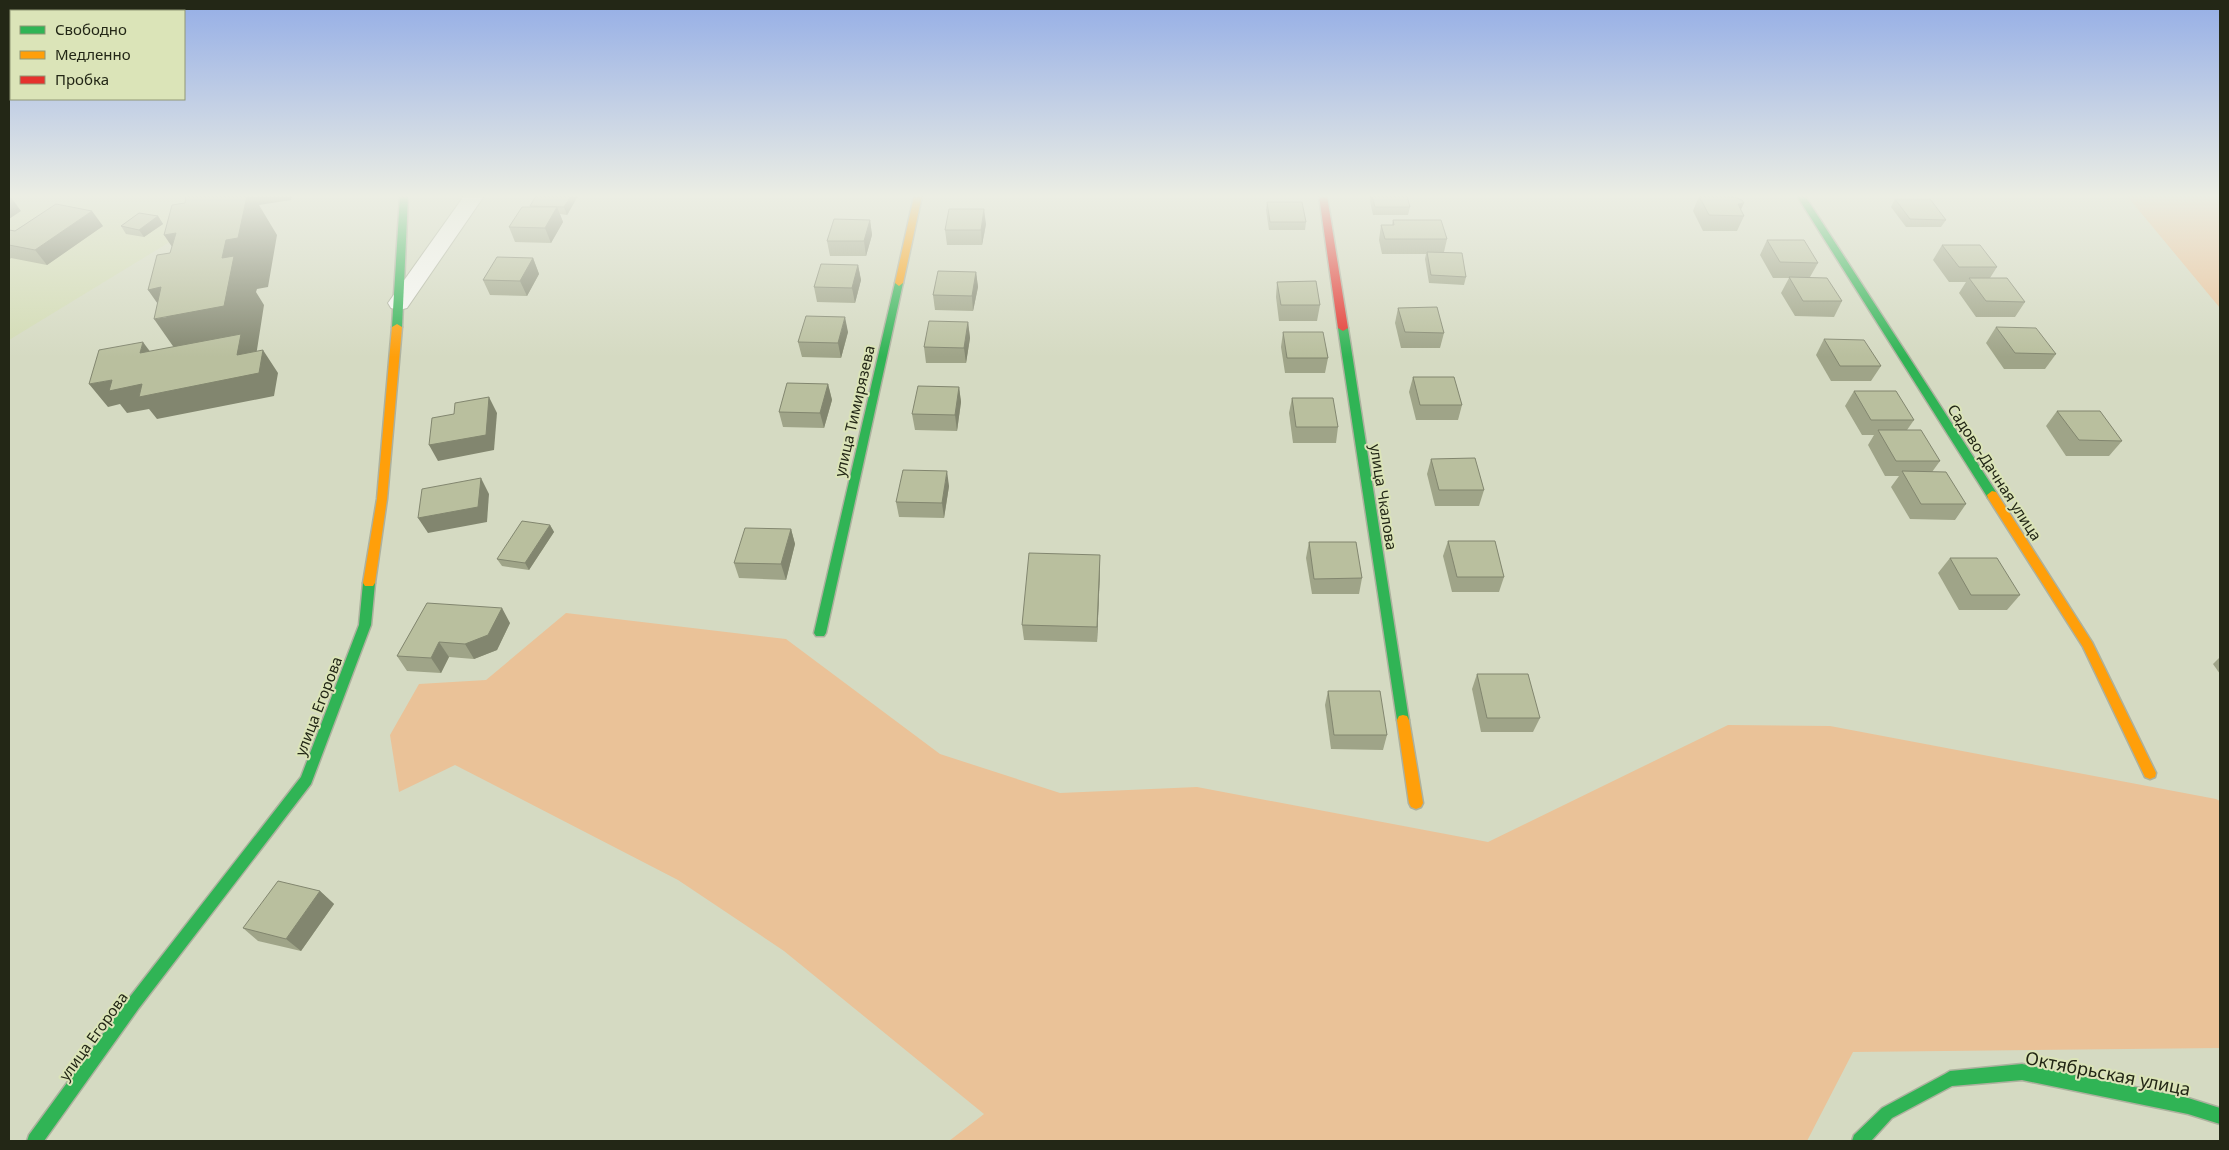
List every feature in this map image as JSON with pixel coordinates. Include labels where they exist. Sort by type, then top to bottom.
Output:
[{"type":"street","name":"улица Егорова","points":[[35,1141],[134,1003],[306,780],[365,625],[382,499],[400,303],[402,250]]},
{"type":"street","points":[[400,303],[437,250]]},
{"type":"street","name":"улица Тимирязева","points":[[820,633],[906,250]]},
{"type":"street","name":"улица Чкалова","points":[[1331,250],[1416,803]]},
{"type":"street","name":"Садово-Дачная улица","points":[[1835,250],[2088,645],[2150,773]]},
{"type":"street","name":"Октябрьская улица","points":[[1860,1141],[1886,1113],[1950,1079],[2022,1072],[2188,1106],[2220,1116]]},
{"type":"shaded area","points":[[9,250],[157,250],[9,340]]},
{"type":"shaded area","points":[[2172,250],[2220,250],[2220,308]]},
{"type":"shaded area","points":[[566,613],[786,639],[940,754],[1060,793],[1197,787],[1488,842],[1728,725],[1830,726],[2216,799],[2220,801],[2220,1048],[1853,1052],[1807,1141],[949,1141],[984,1114],[784,951],[678,880],[455,765],[399,792],[390,735],[419,684],[486,680]]},
{"type":"building","points":[[171,250],[224,250],[222,258],[234,256],[224,306],[154,319],[161,287],[148,290],[157,255],[170,253]]},
{"type":"building","points":[[1773,250],[1810,250],[1818,263],[1780,262]]},
{"type":"building","points":[[1946,250],[1984,250],[1997,267],[1959,267]]},
{"type":"building","points":[[1427,252],[1462,253],[1466,277],[1431,275]]},
{"type":"building","points":[[497,257],[533,258],[520,281],[483,280]]},
{"type":"building","points":[[821,264],[858,265],[852,288],[814,287]]},
{"type":"building","points":[[938,271],[976,272],[972,296],[933,295]]},
{"type":"building","points":[[1789,277],[1827,278],[1842,301],[1803,301]]},
{"type":"building","points":[[1969,278],[2007,278],[2025,302],[1986,301]]},
{"type":"building","points":[[1316,281],[1320,305],[1281,305],[1277,282]]},
{"type":"building","points":[[1437,307],[1444,333],[1405,332],[1398,308]]},
{"type":"building","points":[[806,316],[845,317],[838,343],[798,342]]},
{"type":"building","points":[[929,321],[968,322],[964,348],[924,347]]},
{"type":"building","points":[[1996,327],[2036,328],[2056,354],[2015,353]]},
{"type":"building","points":[[1283,332],[1323,332],[1328,358],[1287,358]]},
{"type":"building","points":[[241,334],[237,355],[263,350],[259,373],[139,397],[142,384],[109,391],[112,380],[89,384],[99,350],[143,342],[140,353]]},
{"type":"building","points":[[1824,339],[1864,340],[1881,366],[1840,366]]},
{"type":"building","points":[[1413,377],[1454,377],[1462,405],[1420,405]]},
{"type":"building","points":[[787,383],[828,384],[820,413],[779,412]]},
{"type":"building","points":[[918,386],[959,387],[955,415],[912,414]]},
{"type":"building","points":[[1854,391],[1896,391],[1914,420],[1871,420]]},
{"type":"building","points":[[489,397],[486,435],[429,445],[432,418],[454,414],[455,403]]},
{"type":"building","points":[[1292,398],[1333,398],[1338,427],[1296,427]]},
{"type":"building","points":[[2057,411],[2100,411],[2122,441],[2079,440]]},
{"type":"building","points":[[1878,430],[1921,430],[1940,461],[1896,461]]},
{"type":"building","points":[[1475,458],[1484,490],[1439,490],[1431,459]]},
{"type":"building","points":[[903,470],[947,471],[942,503],[896,502]]},
{"type":"building","points":[[1902,471],[1946,472],[1966,504],[1921,504]]},
{"type":"building","points":[[481,478],[478,507],[418,518],[422,489]]},
{"type":"building","points":[[522,521],[550,525],[525,563],[497,559]]},
{"type":"building","points":[[745,528],[791,529],[781,564],[734,563]]},
{"type":"building","points":[[1448,541],[1495,541],[1504,577],[1457,577]]},
{"type":"building","points":[[1309,542],[1356,542],[1362,578],[1314,579]]},
{"type":"building","points":[[1029,553],[1100,555],[1097,627],[1022,625]]},
{"type":"building","points":[[1950,558],[1997,558],[2020,595],[1971,595]]},
{"type":"building","points":[[427,603],[502,608],[488,635],[465,644],[439,642],[431,658],[397,656]]},
{"type":"building","points":[[1477,674],[1528,674],[1540,718],[1487,718]]},
{"type":"building","points":[[1328,691],[1380,691],[1387,735],[1334,735]]},
{"type":"building","points":[[278,881],[320,891],[286,939],[243,928]]},
{"type":"traffic: fast","points":[[397,327],[401,250]]},
{"type":"traffic: fast","points":[[1835,250],[1992,495]]},
{"type":"traffic: fast","points":[[820,633],[899,283]]},
{"type":"traffic: fast","points":[[1343,328],[1403,720]]},
{"type":"traffic: fast","points":[[35,1141],[134,1003],[306,780],[365,625],[369,583]]},
{"type":"traffic: fast","points":[[1860,1141],[1887,1113],[1950,1079],[2022,1072],[2188,1106],[2220,1116]]},
{"type":"traffic: slow","points":[[899,283],[906,250]]},
{"type":"traffic: slow","points":[[369,583],[382,499],[397,327]]},
{"type":"traffic: slow","points":[[1992,495],[2088,645],[2150,773]]},
{"type":"traffic: slow","points":[[1403,720],[1416,803]]},
{"type":"traffic: jam","points":[[1331,250],[1343,328]]}]
